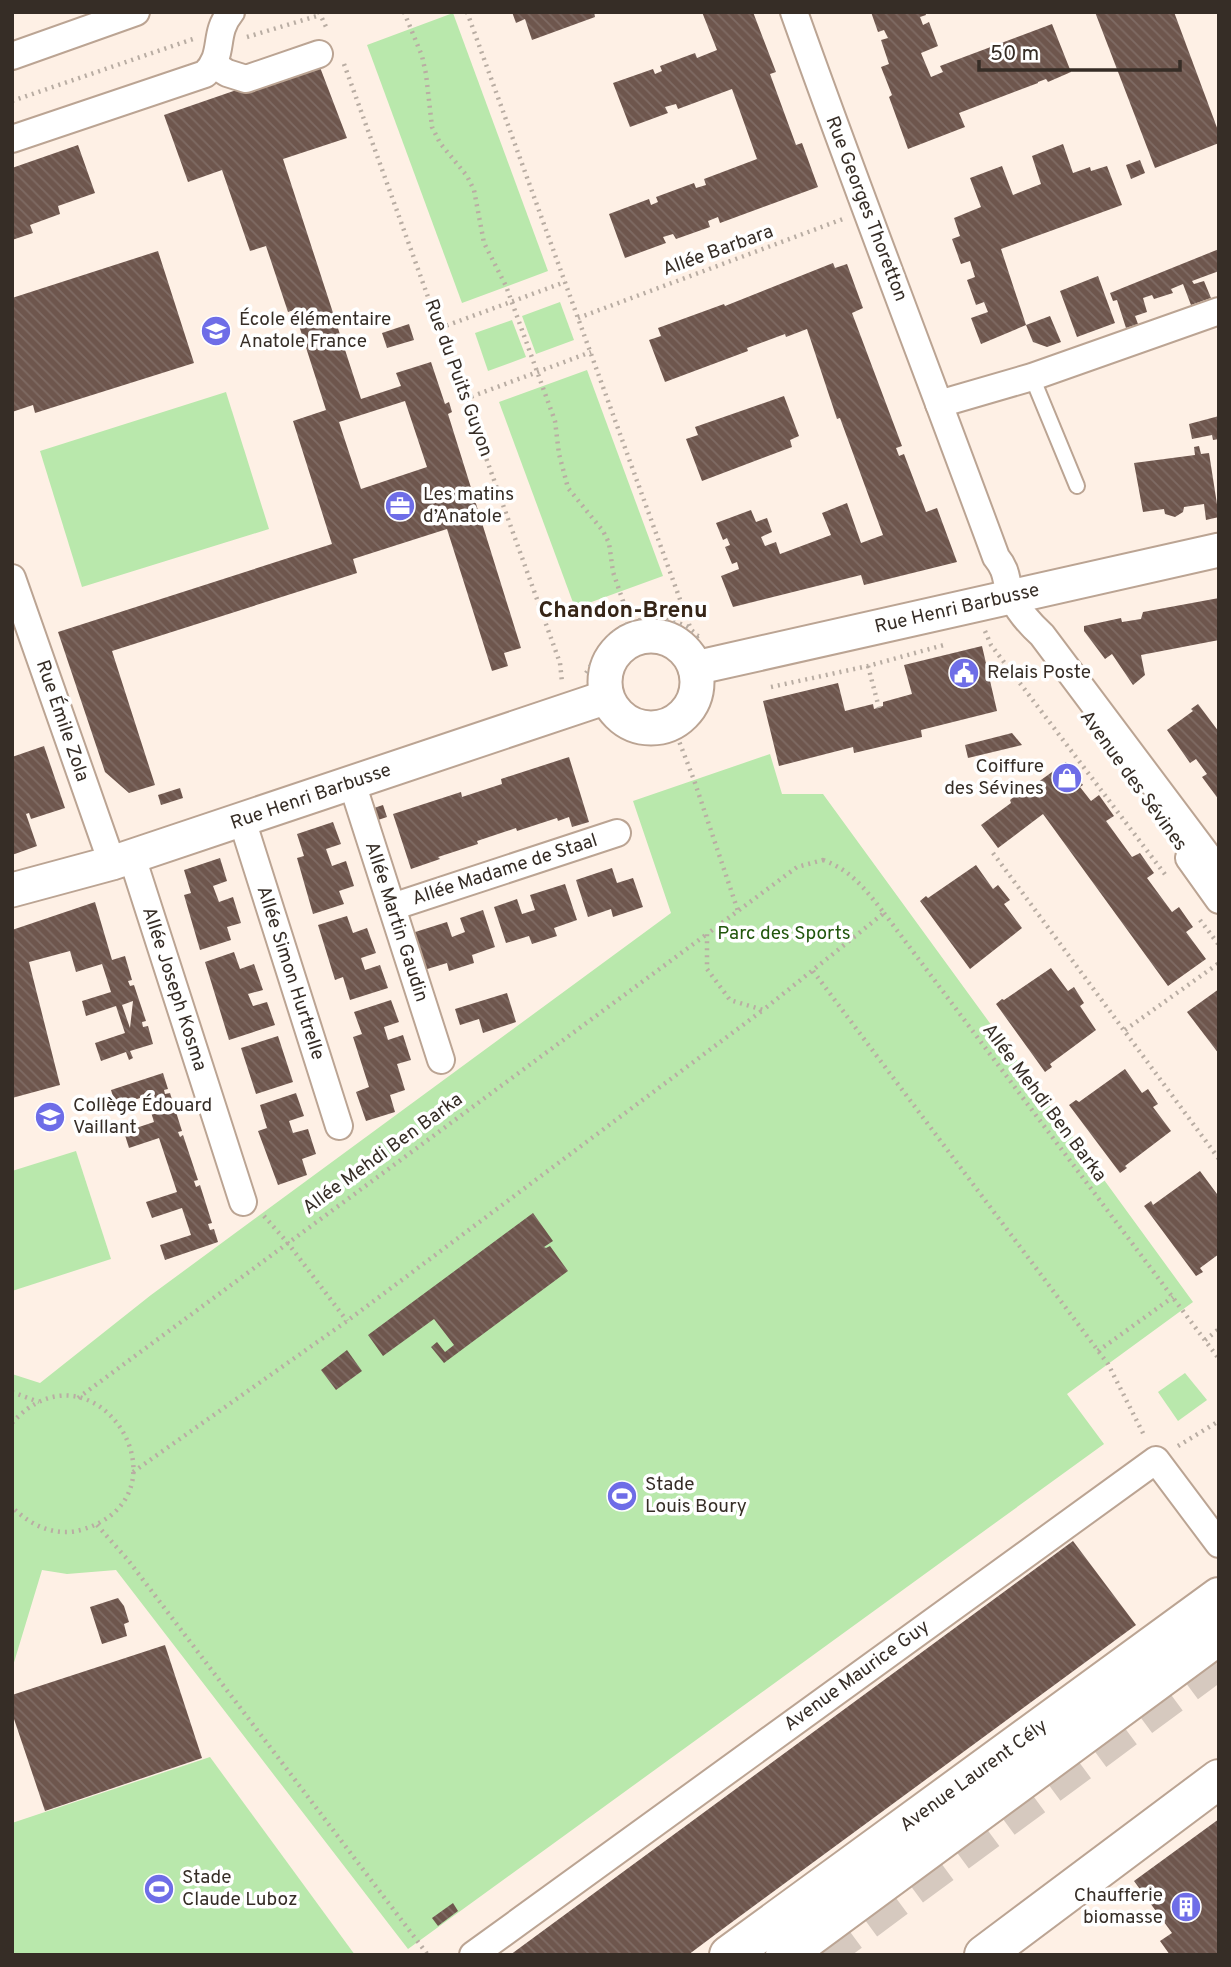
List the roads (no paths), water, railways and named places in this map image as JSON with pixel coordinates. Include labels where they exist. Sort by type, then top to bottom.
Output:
[{"type":"main road","name":"Avenue Laurent Cély","points":[[729,1955],[1219,1597]]},
{"type":"main road","points":[[785,1955],[1219,1635]]},
{"type":"main road","points":[[984,1955],[1219,1779]]},
{"type":"street","points":[[12,56],[136,12]]},
{"type":"street","name":"Rue Georges Thoretton","points":[[794,12],[852,176],[1010,554],[1009,583]]},
{"type":"street","name":"Rue Georges Thoretton","points":[[810,12],[946,402]]},
{"type":"street","points":[[12,139],[205,74],[214,65],[219,51],[218,26]]},
{"type":"street","points":[[214,65],[227,73],[246,79],[331,58]]},
{"type":"street","points":[[946,402],[1032,377],[1219,311]]},
{"type":"street","name":"Rue Henri Barbusse","points":[[695,668],[1009,583],[1219,550]]},
{"type":"street","name":"Rue Émile Zola","points":[[12,578],[122,860]]},
{"type":"street","name":"Avenue des Sévines","points":[[1009,583],[1031,624],[1219,871]]},
{"type":"street","name":"Avenue des Sévines","points":[[1031,624],[1031,640],[1219,900]]},
{"type":"street","points":[[650,635],[678,644],[689,654],[695,668],[696,694],[691,706],[683,716],[672,723],[649,727],[627,721],[615,711],[607,697],[607,668],[613,655],[636,638],[650,635]]},
{"type":"street","name":"Rue Henri Barbusse","points":[[12,890],[122,860],[607,697]]},
{"type":"street","name":"Allée Martin Gaudin","points":[[352,783],[441,1060]]},
{"type":"street","name":"Allée Simon Hurtrelle","points":[[242,820],[339,1126]]},
{"type":"street","name":"Allée Madame de Staal","points":[[392,908],[617,833]]},
{"type":"street","name":"Allée Joseph Kosma","points":[[122,860],[243,1202]]},
{"type":"street","name":"Avenue Maurice Guy","points":[[473,1955],[1156,1460],[1219,1544]]},
{"type":"lane","points":[[1032,377],[1077,486]]},
{"type":"tunnel","points":[[820,1955],[1219,1660]]},
{"type":"place","name":"École élémentaire Anatole France","points":[[216,331]]},
{"type":"place","name":"Les matins d’Anatole","points":[[400,506]]},
{"type":"place","name":"Relais Poste","points":[[964,673]]},
{"type":"place","name":"Coiffure des Sévines","points":[[1067,778]]},
{"type":"place","name":"Collège Édouard Vaillant","points":[[50,1117]]},
{"type":"place","name":"Stade Louis Boury","points":[[622,1496]]},
{"type":"place","name":"Stade Claude Luboz","points":[[159,1889]]},
{"type":"place","name":"Chaufferie biomasse","points":[[1186,1907]]},
{"type":"district","name":"Chandon-Brenu","points":[[623,611]]},
{"type":"park label","name":"Parc des Sports","points":[[784,934]]}]
